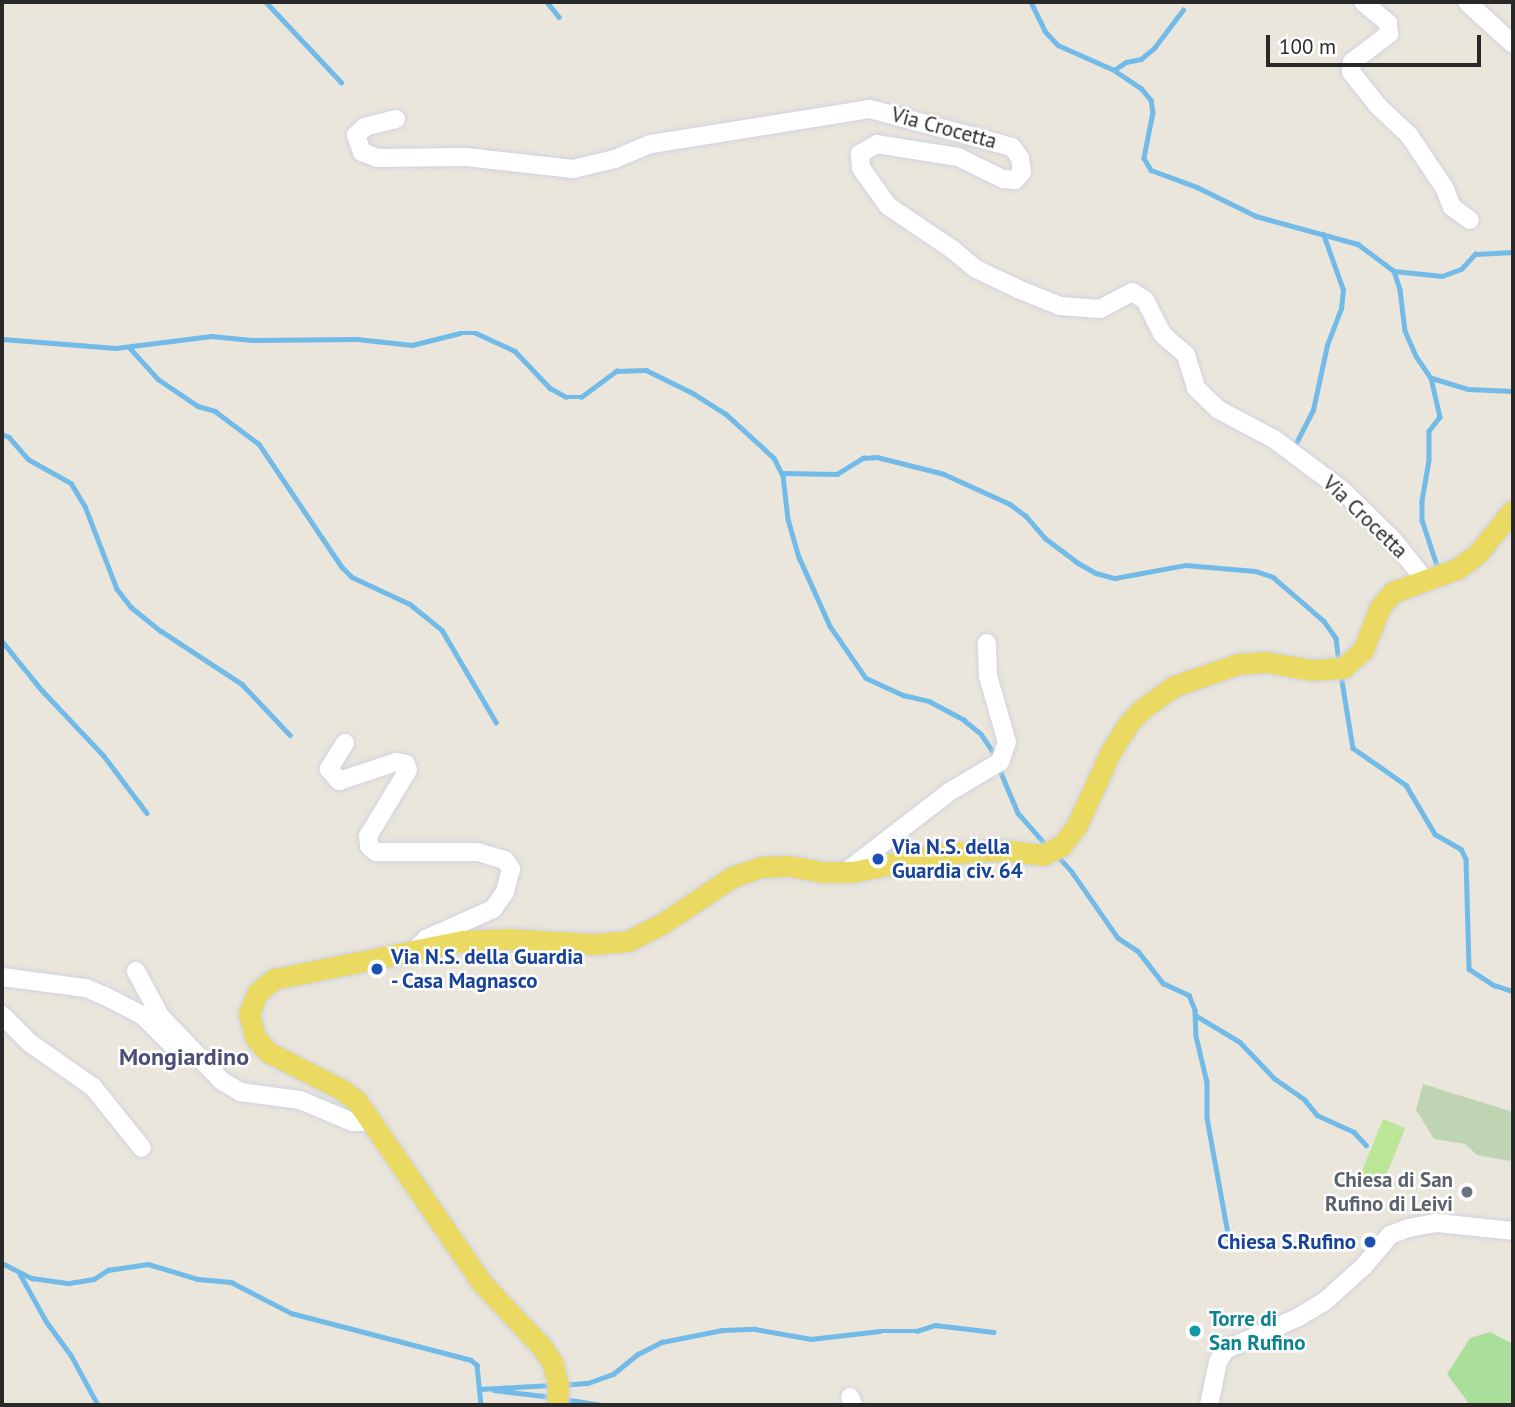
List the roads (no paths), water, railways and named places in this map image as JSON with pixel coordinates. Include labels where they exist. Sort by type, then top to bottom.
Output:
[{"type":"main road","points":[[557,1405],[558,1385],[553,1364],[542,1347],[482,1283],[357,1101],[339,1088],[268,1052],[256,1037],[250,1013],[258,992],[274,979],[463,940],[507,939],[594,944],[628,941],[745,872],[789,866],[849,873],[938,854],[1000,850],[1043,855],[1061,846],[1076,827],[1110,753],[1128,724],[1141,710],[1174,686],[1238,664],[1266,662],[1312,670],[1340,669],[1363,650],[1380,607],[1393,592],[1457,569],[1478,553],[1513,510]]},
{"type":"street","points":[[1363,2],[1388,23],[1389,34],[1352,62],[1351,72],[1378,106],[1409,135],[1445,189],[1452,207],[1470,220]]},
{"type":"street","points":[[1467,2],[1513,44]]},
{"type":"street","name":"Via Crocetta","points":[[396,119],[365,127],[356,135],[362,152],[378,158],[466,157],[573,169],[615,159],[651,144],[870,109],[1012,147],[1020,158],[1021,172],[1016,180],[1003,179],[958,158],[877,144],[860,154],[860,168],[888,206],[952,248],[976,269],[1018,289],[1060,306],[1100,309],[1132,292],[1145,300],[1162,334],[1186,355],[1196,388],[1219,410],[1274,439],[1342,490],[1393,540],[1426,581]]},
{"type":"street","points":[[849,873],[852,867],[949,792],[1000,762],[1007,742],[988,676],[987,643]]},
{"type":"street","points":[[345,743],[330,769],[339,781],[396,762],[406,764],[408,770],[368,836],[369,846],[376,852],[478,852],[505,860],[511,869],[505,892],[493,909],[426,939],[414,951]]},
{"type":"street","points":[[136,971],[160,1016],[222,1082],[240,1092]]},
{"type":"street","points":[[2,977],[86,988],[130,1008],[142,1015],[155,1031],[216,1085],[231,1092],[300,1100],[352,1122],[372,1122]]},
{"type":"street","points":[[2,1015],[30,1043],[93,1087],[142,1148]]},
{"type":"street","points":[[1209,1405],[1218,1362],[1225,1350],[1297,1318],[1324,1302],[1364,1266],[1390,1235],[1408,1228],[1437,1223],[1513,1231]]},
{"type":"waterway","points":[[266,2],[341,82]]},
{"type":"waterway","points":[[547,2],[559,17]]},
{"type":"waterway","points":[[1031,2],[1045,31],[1058,45],[1114,70],[1141,88],[1151,100],[1153,112],[1144,158],[1151,170],[1197,187],[1256,216],[1358,244],[1394,271],[1400,290],[1405,331],[1416,356],[1431,378],[1440,417],[1429,431],[1429,460],[1422,501],[1422,520],[1439,571]]},
{"type":"waterway","points":[[1114,70],[1126,62],[1141,59],[1154,48],[1183,10]]},
{"type":"waterway","points":[[1293,449],[1313,410],[1327,345],[1341,309],[1343,290],[1323,234]]},
{"type":"waterway","points":[[1394,271],[1442,276],[1461,269],[1475,254],[1513,252]]},
{"type":"waterway","points":[[2,339],[116,348],[211,336],[252,340],[357,339],[412,345],[460,333],[476,333],[515,351],[550,388],[566,397],[581,397],[616,371],[646,370],[691,392],[726,414],[774,458],[783,476],[788,519],[799,557],[830,626],[866,678],[903,695],[929,701],[964,720],[981,734],[996,756]]},
{"type":"waterway","points":[[129,347],[158,379],[198,406],[215,411],[259,444],[342,567],[352,577],[410,604],[442,630],[496,722]]},
{"type":"waterway","points":[[1432,378],[1467,389],[1513,391]]},
{"type":"waterway","points":[[2,434],[9,437],[28,459],[71,483],[85,506],[117,589],[131,607],[161,631],[242,684],[290,735]]},
{"type":"waterway","points":[[783,473],[837,474],[863,458],[877,457],[944,474],[1010,504],[1026,516],[1045,538],[1096,573],[1115,578],[1186,565],[1255,571],[1273,577],[1324,621],[1336,638],[1339,663]]},
{"type":"waterway","points":[[2,641],[40,688],[104,756],[147,813]]},
{"type":"waterway","points":[[1341,675],[1353,748],[1406,785],[1435,834],[1461,849],[1466,859],[1469,969],[1494,985],[1513,991]]},
{"type":"waterway","points":[[999,768],[1018,813],[1047,846]]},
{"type":"waterway","points":[[1056,854],[1072,872],[1118,938],[1138,951],[1163,983],[1189,995],[1195,1010],[1196,1036],[1207,1082],[1207,1118],[1229,1239]]},
{"type":"waterway","points":[[1195,1015],[1240,1042],[1274,1078],[1305,1100],[1317,1115],[1354,1132],[1366,1145]]},
{"type":"waterway","points":[[2,1263],[32,1278],[69,1283],[94,1279],[108,1270],[148,1264],[198,1279],[231,1282],[291,1313],[471,1360],[477,1365],[481,1405]]},
{"type":"waterway","points":[[20,1274],[46,1321],[71,1355],[98,1405]]},
{"type":"waterway","points":[[563,1385],[588,1383],[613,1374],[638,1354],[662,1342],[722,1330],[755,1329],[811,1339],[880,1331],[917,1331],[935,1325],[994,1332]]},
{"type":"waterway","points":[[480,1389],[551,1385]]},
{"type":"waterway","points":[[494,1390],[552,1397]]},
{"type":"waterway","points":[[564,1399],[600,1405]]},
{"type":"place","name":"Via N.S. della Guardia civ. 64","points":[[878,859]]},
{"type":"place","name":"Via N.S. della Guardia - Casa Magnasco","points":[[377,969]]},
{"type":"place","name":"Chiesa di San Rufino di Leivi","points":[[1467,1192]]},
{"type":"place","name":"Chiesa S.Rufino","points":[[1370,1242]]},
{"type":"place","name":"Torre di San Rufino","points":[[1195,1331]]},
{"type":"district","name":"Mongiardino","points":[[184,1057]]}]
